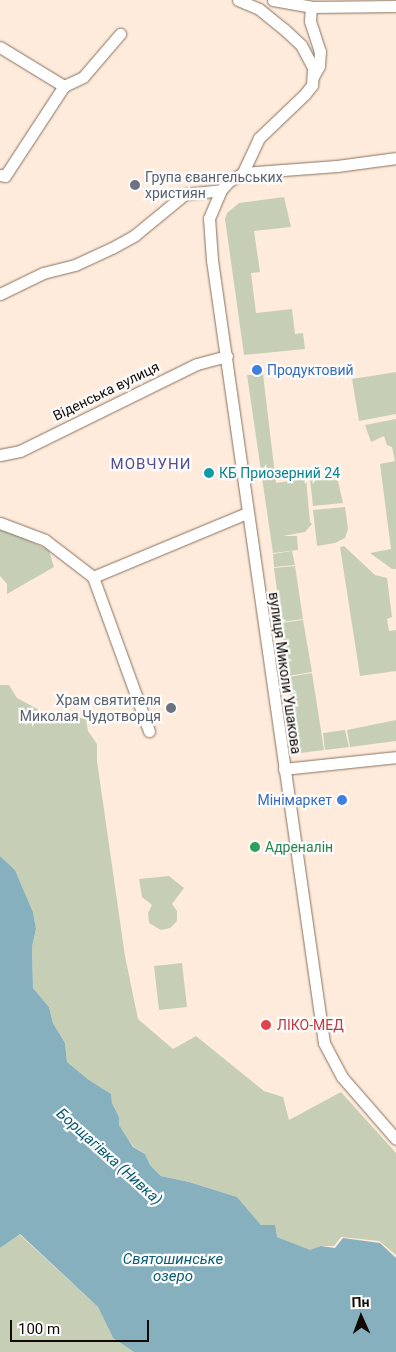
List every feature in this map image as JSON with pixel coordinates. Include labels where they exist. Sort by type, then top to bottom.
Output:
[{"type":"street","points":[[238,0],[259,10],[301,45],[313,68],[312,85],[259,138],[242,173]]},
{"type":"street","points":[[273,0],[311,7],[396,6]]},
{"type":"street","points":[[311,7],[310,21],[320,51],[319,66],[313,77]]},
{"type":"street","points":[[0,175],[5,176],[64,86],[83,77],[120,34]]},
{"type":"street","points":[[0,46],[64,86]]},
{"type":"street","points":[[0,294],[43,272],[76,265],[112,248],[135,235],[185,194],[221,190],[229,181],[242,173],[337,166],[396,158]]},
{"type":"street","name":"вулиця Миколи Ушакова","points":[[221,190],[209,218],[212,260],[324,1043],[342,1077],[396,1139]]},
{"type":"street","name":"Віденська вулиця","points":[[0,455],[20,451],[197,364],[226,356]]},
{"type":"street","points":[[93,577],[247,514]]},
{"type":"street","points":[[0,523],[45,540],[93,577],[149,731]]},
{"type":"street","points":[[284,769],[396,757]]},
{"type":"green space","points":[[284,197],[291,227],[254,231],[260,272],[251,273],[256,313],[292,309],[295,334],[303,333],[305,349],[244,355],[225,219],[227,213],[239,203]]},
{"type":"green space","points":[[396,372],[396,414],[359,421],[352,379]]},
{"type":"green space","points":[[263,374],[276,483],[306,479],[310,522],[312,524],[305,532],[283,536],[297,536],[298,550],[273,553],[247,375]]},
{"type":"green space","points":[[396,419],[396,569],[392,569],[370,553],[391,549],[380,464],[395,461],[392,447],[387,445],[384,436],[371,442],[365,425]]},
{"type":"green space","points":[[330,477],[338,481],[343,503],[313,506],[310,479]]},
{"type":"green space","points":[[345,507],[348,529],[345,538],[335,543],[317,546],[313,510]]},
{"type":"green space","points":[[0,527],[49,550],[54,567],[7,594],[7,584],[0,576]]},
{"type":"green space","points":[[344,546],[375,575],[387,578],[392,617],[387,619],[389,631],[396,630],[396,671],[360,676],[340,547]]},
{"type":"green space","points":[[292,551],[295,565],[274,567],[273,554]]},
{"type":"green space","points":[[295,566],[303,619],[281,622],[274,568]]},
{"type":"green space","points":[[303,620],[312,672],[288,676],[281,623]]},
{"type":"green space","points":[[312,673],[324,750],[301,753],[297,747],[288,677]]},
{"type":"green space","points":[[0,685],[9,685],[17,698],[43,712],[86,719],[88,731],[97,744],[97,761],[125,956],[138,1019],[173,1049],[196,1036],[264,1091],[283,1097],[289,1120],[341,1092],[396,1153],[396,1255],[379,1241],[341,1237],[334,1246],[321,1246],[310,1251],[277,1237],[274,1232],[261,1225],[237,1197],[189,1182],[161,1176],[150,1165],[145,1154],[134,1147],[125,1135],[119,1125],[119,1117],[112,1103],[111,1094],[89,1080],[67,1062],[65,1043],[53,1023],[49,1007],[33,988],[32,947],[36,929],[33,912],[15,870],[0,856]]},
{"type":"green space","points":[[396,720],[396,741],[350,747],[347,730]]},
{"type":"green space","points":[[345,730],[349,747],[325,750],[323,733]]},
{"type":"green space","points":[[169,876],[184,888],[172,904],[177,911],[177,921],[170,928],[161,930],[149,923],[148,913],[152,905],[142,897],[139,879]]},
{"type":"green space","points":[[182,963],[187,1007],[159,1010],[154,966]]},
{"type":"green space","points":[[19,1234],[98,1307],[113,1338],[134,1352],[0,1352],[0,1248]]},
{"type":"water","name":"Святошинське озеро","points":[[0,856],[15,870],[33,912],[36,929],[32,947],[33,988],[49,1007],[53,1023],[65,1043],[67,1062],[89,1080],[111,1094],[112,1103],[119,1117],[119,1125],[133,1147],[145,1154],[150,1165],[161,1176],[189,1182],[237,1197],[261,1225],[275,1225],[277,1237],[310,1250],[321,1246],[335,1248],[343,1238],[380,1243],[396,1258],[396,1352],[134,1352],[113,1338],[98,1307],[20,1234],[0,1248]]},
{"type":"place","name":"Група євангельських християн","points":[[135,185]]},
{"type":"place","name":"Продуктовий","points":[[257,370]]},
{"type":"place","name":"КБ Приозерний 24","points":[[209,473]]},
{"type":"place","name":"Храм святителя Миколая Чудотворця","points":[[171,708]]},
{"type":"place","name":"Мінімаркет","points":[[342,800]]},
{"type":"place","name":"Адреналін","points":[[255,847]]},
{"type":"place","name":"ЛІКО-МЕД","points":[[266,1025]]},
{"type":"district","name":"МОВЧУНИ","points":[[151,465]]},
{"type":"water label","name":"Борщагівка (Нивка)","points":[[109,1157]]}]
